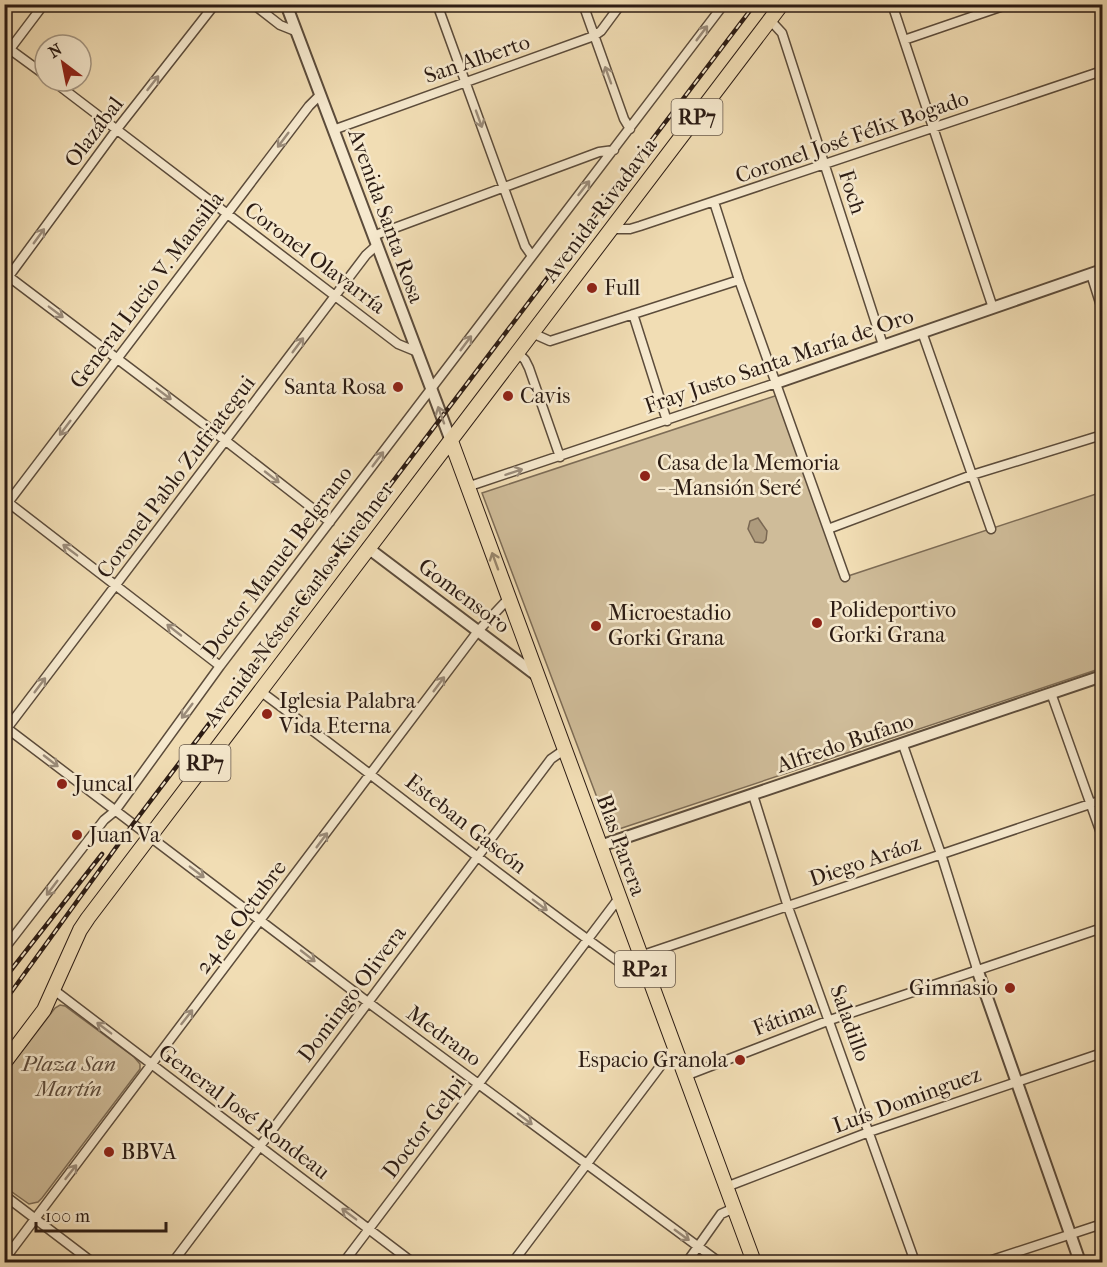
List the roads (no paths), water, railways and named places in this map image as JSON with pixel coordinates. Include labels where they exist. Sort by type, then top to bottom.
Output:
[{"type":"main road","name":"Avenida Rivadavia","points":[[451,441],[782,4]]},
{"type":"main road","name":"Blas Parera","points":[[451,441],[754,1263]]},
{"type":"main road","name":"Avenida Néstor Carlos Kirchner","points":[[4,1063],[44,1010],[84,924],[451,441]]},
{"type":"street","points":[[4,57],[8,47],[44,4]]},
{"type":"street","name":"Olazábal","points":[[6,278],[117,129],[215,4]]},
{"type":"street","points":[[253,4],[280,25],[295,31]]},
{"type":"street","name":"Avenida Santa Rosa","points":[[286,4],[451,441]]},
{"type":"street","points":[[437,4],[525,246],[532,256]]},
{"type":"street","points":[[583,4],[624,119],[630,129]]},
{"type":"street","name":"San Alberto","points":[[333,130],[594,36],[601,31],[621,4]]},
{"type":"street","name":"Avenida Rivadavia","points":[[431,390],[724,4]]},
{"type":"street","points":[[892,4],[993,308]]},
{"type":"street","points":[[904,40],[1009,4]]},
{"type":"street","name":"Foch","points":[[770,20],[779,27],[782,33],[883,345]]},
{"type":"street","points":[[8,47],[33,66]]},
{"type":"street","name":"Coronel José Félix Bogado","points":[[612,229],[630,229],[714,202],[1102,71]]},
{"type":"street","name":"Coronel Olavarría","points":[[69,93],[398,344],[416,351]]},
{"type":"street","name":"General Lucio V. Mansilla","points":[[6,503],[309,106],[320,95]]},
{"type":"street","points":[[375,241],[504,187],[599,152],[614,150]]},
{"type":"street","points":[[714,202],[739,280],[845,577]]},
{"type":"street","name":"Coronel Pablo Zufriategui","points":[[5,728],[226,441],[375,241]]},
{"type":"street","name":"Fray Justo Santa María de Oro","points":[[467,487],[667,421],[1102,270]]},
{"type":"street","points":[[1090,274],[1102,309]]},
{"type":"street","points":[[6,278],[117,358],[330,522]]},
{"type":"street","points":[[532,333],[550,342],[739,280]]},
{"type":"street","points":[[633,314],[667,421]]},
{"type":"street","points":[[922,332],[991,529]]},
{"type":"street","points":[[517,352],[530,368],[560,457]]},
{"type":"street","name":"Doctor Manuel Belgrano","points":[[4,949],[431,390]]},
{"type":"street","points":[[828,529],[972,475],[1102,435]]},
{"type":"street","points":[[6,503],[220,666]]},
{"type":"street","name":"Gomensoro","points":[[368,548],[536,675]]},
{"type":"street","name":"24 de Octubre","points":[[4,1260],[478,631],[508,598]]},
{"type":"street","name":"Alfredo Bufano","points":[[600,846],[1102,676]]},
{"type":"street","name":"Esteban Gascón","points":[[260,691],[372,774],[587,940],[650,984]]},
{"type":"street","points":[[1051,693],[1102,836]]},
{"type":"street","points":[[5,728],[150,836]]},
{"type":"street","points":[[903,745],[941,854],[977,969],[1080,1263]]},
{"type":"street","name":"Domingo Olivera","points":[[173,1263],[551,759],[564,750]]},
{"type":"street","name":"Saladillo","points":[[753,795],[788,907],[915,1263]]},
{"type":"street","name":"Diego Aráoz","points":[[640,956],[1102,801]]},
{"type":"street","name":"Medrano","points":[[150,836],[369,1003],[719,1263]]},
{"type":"street","name":"Doctor Gelpi","points":[[344,1263],[619,898]]},
{"type":"street","name":"Fátima","points":[[685,1076],[830,1020],[1102,928]]},
{"type":"street","name":"General José Rondeau","points":[[54,990],[412,1263]]},
{"type":"street","points":[[513,1263],[665,1060],[675,1050]]},
{"type":"street","name":"Luís Dominguez","points":[[726,1187],[869,1132],[1102,1053]]},
{"type":"street","points":[[4,1195],[92,1263]]},
{"type":"street","points":[[687,1263],[721,1214],[734,1208]]},
{"type":"street","points":[[986,1263],[1102,1224]]},
{"type":"railway","points":[[4,1002],[133,824],[755,4]]},
{"type":"railway","points":[[4,979],[102,854]]},
{"type":"place","name":"Full","points":[[592,288]]},
{"type":"place","name":"Santa Rosa","points":[[398,387]]},
{"type":"place","name":"Cavis","points":[[508,396]]},
{"type":"place","name":"Casa de la Memoria - -Mansión Seré","points":[[645,476]]},
{"type":"place","name":"Polideportivo Gorki Grana","points":[[817,623]]},
{"type":"place","name":"Microestadio Gorki Grana","points":[[596,626]]},
{"type":"place","name":"Iglesia Palabra Vida Eterna","points":[[267,714]]},
{"type":"place","name":"Juncal","points":[[62,784]]},
{"type":"place","name":"Juan Va","points":[[77,835]]},
{"type":"place","name":"Gimnasio","points":[[1010,988]]},
{"type":"place","name":"Espacio Granola","points":[[740,1060]]},
{"type":"place","name":"BBVA","points":[[109,1152]]},
{"type":"park label","name":"Plaza San Martín","points":[[69,1076]]}]
